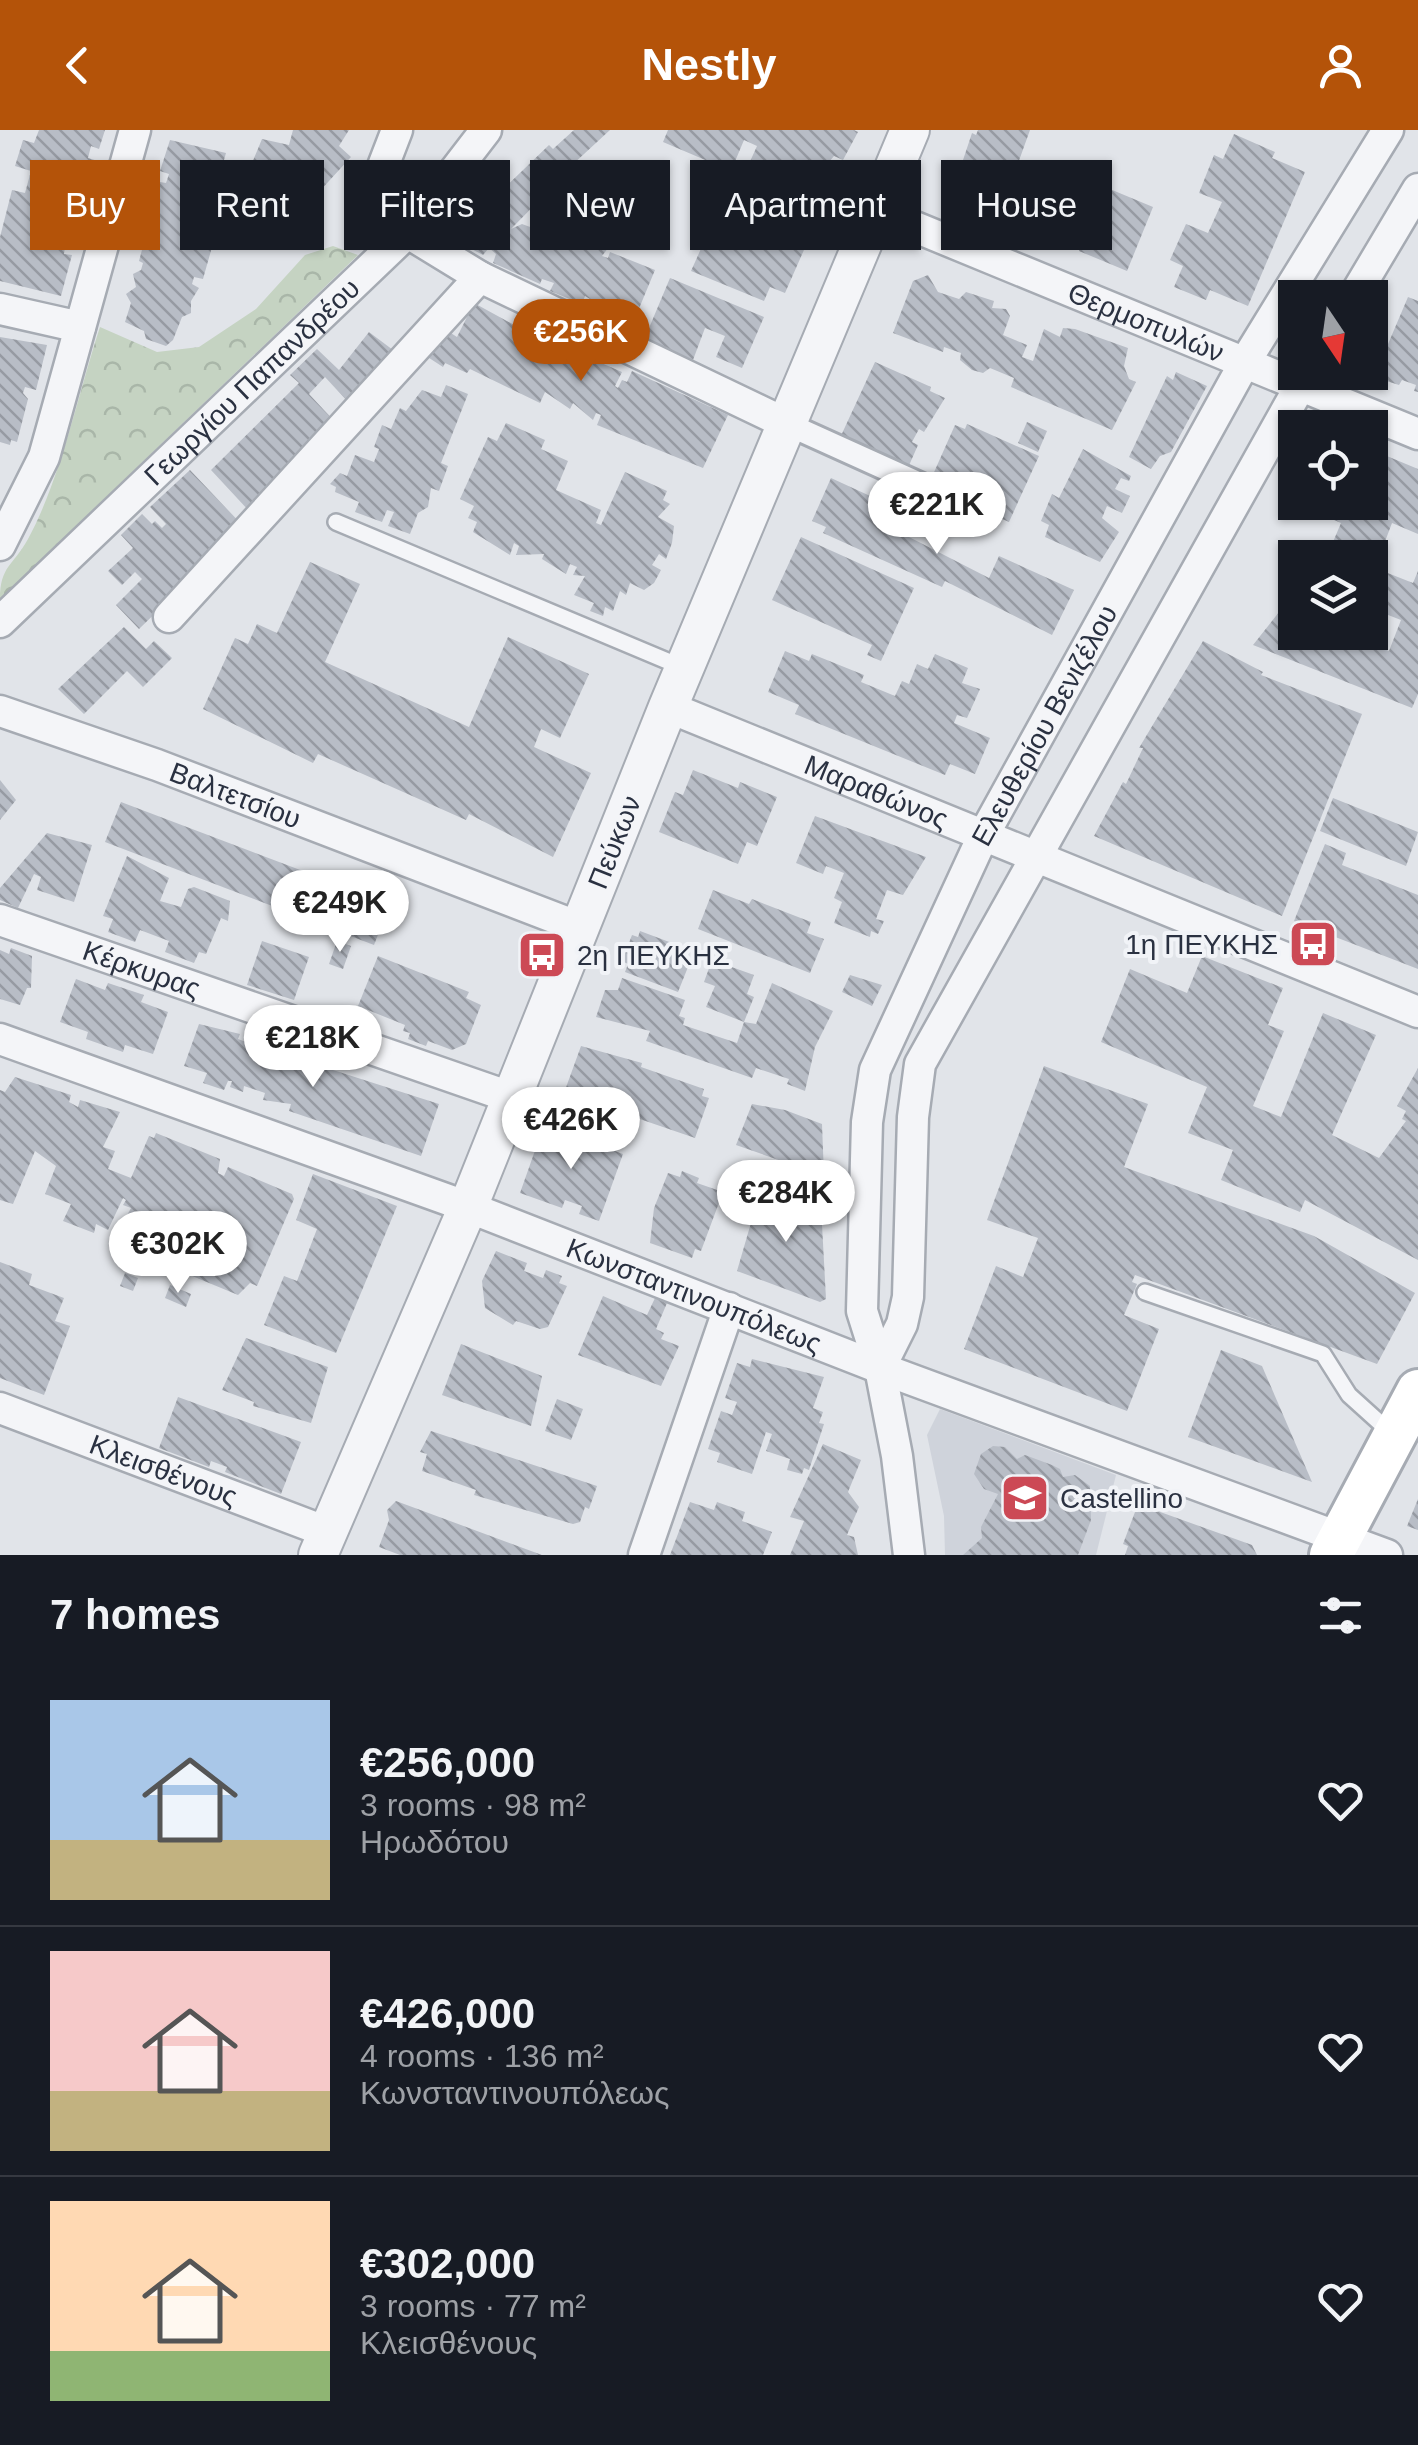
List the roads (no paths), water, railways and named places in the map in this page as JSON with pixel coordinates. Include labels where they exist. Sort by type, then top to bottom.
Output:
[{"type":"main road","points":[[1336,1546],[1418,1391]]},
{"type":"street","points":[[0,545],[44,457],[135,130]]},
{"type":"street","points":[[385,160],[396,130]]},
{"type":"street","name":"Γεωργίου Παπανδρέου","points":[[463,160],[486,130]]},
{"type":"street","name":"Πεύκων","points":[[897,160],[910,130]]},
{"type":"street","name":"Ελευθερίου Βενιζέλου","points":[[909,1555],[880,1368],[862,1311],[866,1122],[875,1070],[983,836],[1246,362],[1388,130]]},
{"type":"street","points":[[1364,280],[1418,189]]},
{"type":"street","name":"Θερμοπυλών","points":[[921,229],[1246,362],[1278,371]]},
{"type":"street","name":"Γεωργίου Παπανδρέου","points":[[0,622],[389,250]]},
{"type":"street","points":[[434,250],[480,276],[964,504]]},
{"type":"street","name":"Πεύκων","points":[[322,1544],[468,1206],[684,668],[859,250]]},
{"type":"street","points":[[169,617],[480,276]]},
{"type":"street","points":[[0,308],[80,327]]},
{"type":"street","name":"Ελευθερίου Βενιζέλου","points":[[880,1368],[902,1324],[908,1297],[913,1118],[920,1064],[1298,390]]},
{"type":"street","name":"Θερμοπυλών","points":[[1327,390],[1418,434]]},
{"type":"street","name":"Μαραθώνος","points":[[668,708],[1418,1012]]},
{"type":"street","name":"Βαλτετσίου","points":[[0,712],[158,765],[580,927]]},
{"type":"street","name":"Κέρκυρας","points":[[0,920],[510,1097]]},
{"type":"street","name":"Κωνσταντινουπόλεως","points":[[0,1039],[468,1206],[1336,1546],[1387,1555]]},
{"type":"street","points":[[644,1555],[729,1308]]},
{"type":"street","name":"Κλεισθένους","points":[[0,1408],[322,1544]]},
{"type":"lane","points":[[336,522],[684,668]]},
{"type":"lane","points":[[1145,1292],[1323,1354],[1349,1395],[1393,1435]]},
{"type":"place","name":"1η ΠΕΥΚΗΣ","points":[[1313,944]]},
{"type":"place","name":"2η ΠΕΥΚΗΣ","points":[[542,955]]},
{"type":"place","name":"Castellino","points":[[1025,1498]]}]
